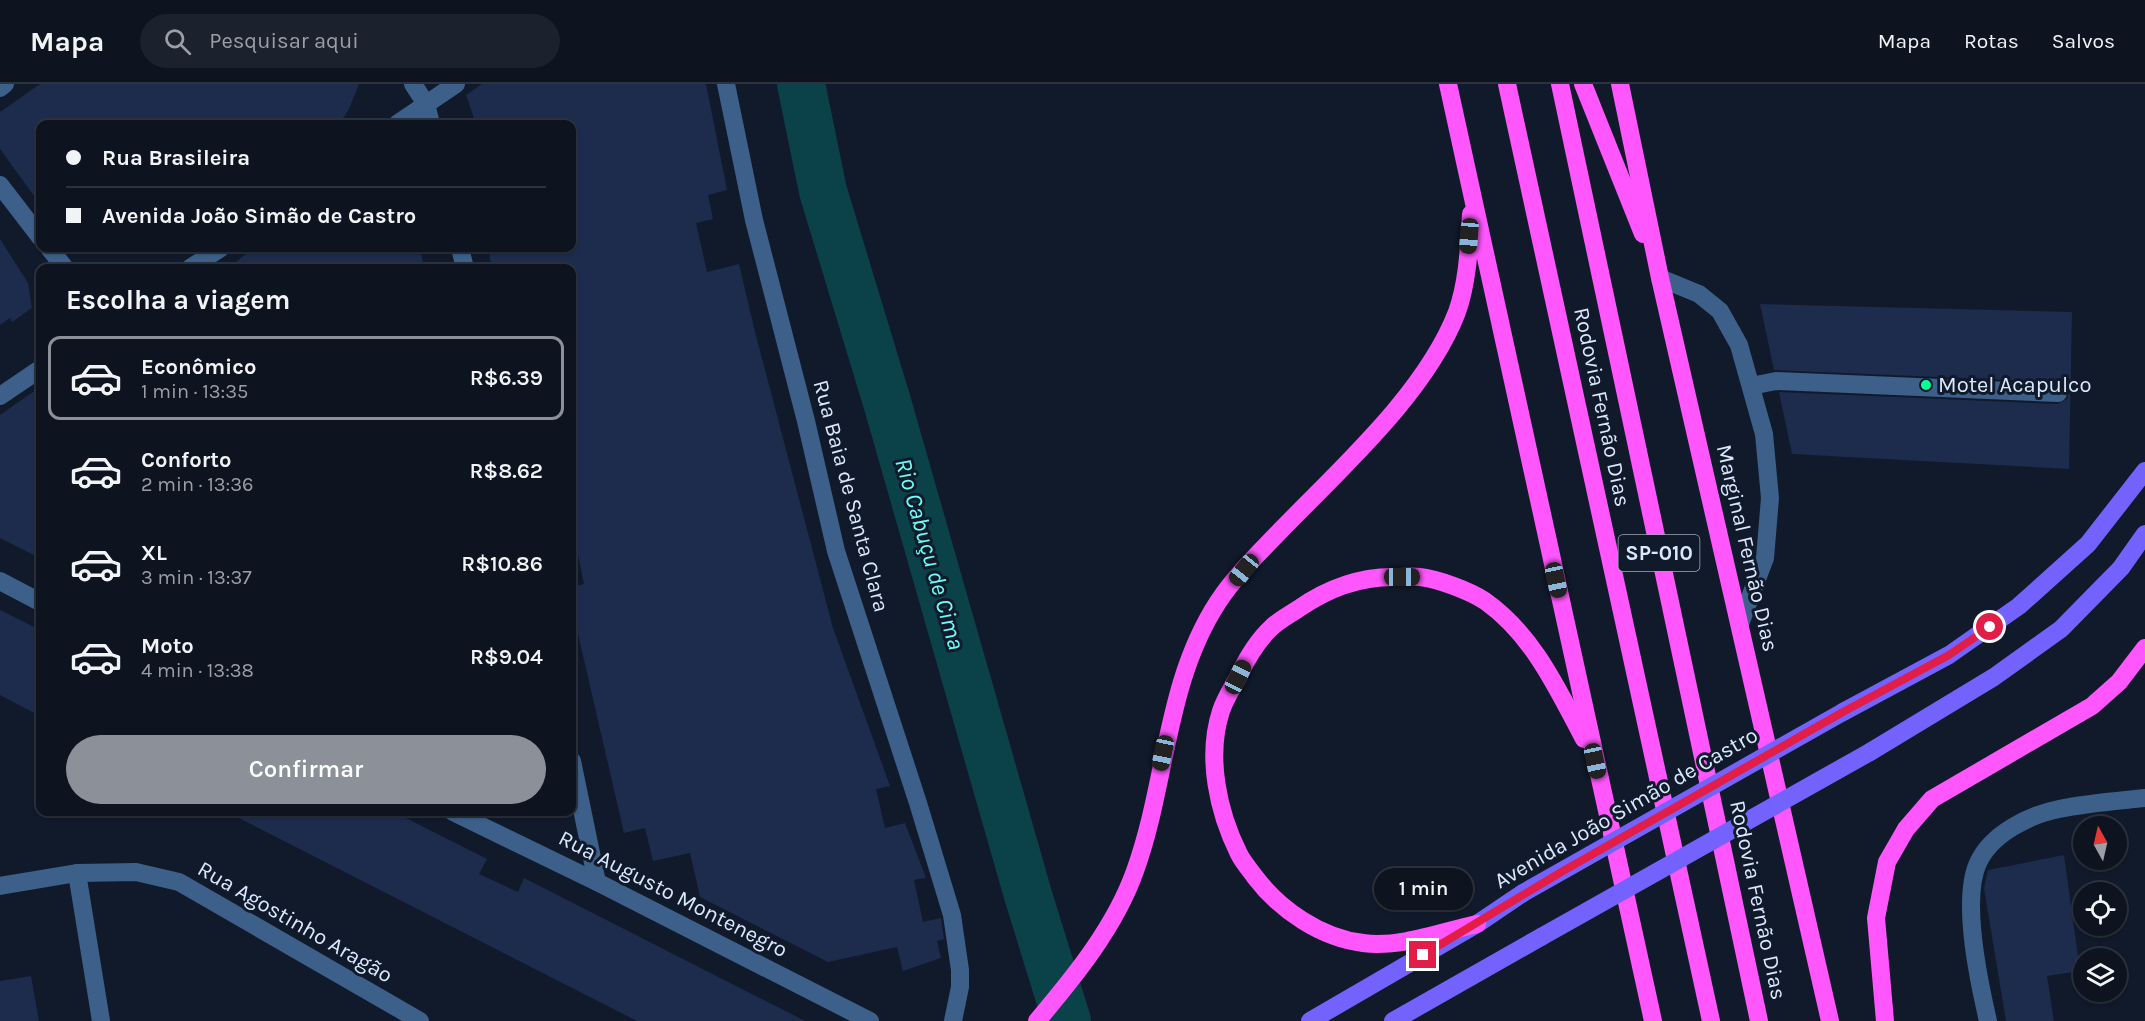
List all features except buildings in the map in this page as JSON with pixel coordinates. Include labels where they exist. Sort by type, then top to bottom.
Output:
[{"type":"highway","points":[[1448,84],[1653,1021]]},
{"type":"highway","name":"Rodovia Fernão Dias","points":[[1507,84],[1711,1021]]},
{"type":"highway","name":"Rodovia Fernão Dias","points":[[1560,84],[1759,1021]]},
{"type":"highway","points":[[1583,84],[1660,278]]},
{"type":"highway","name":"Marginal Fernão Dias","points":[[1620,84],[1660,278],[1830,1021]]},
{"type":"highway","points":[[1037,1021],[1058,997],[1108,927],[1135,872],[1183,676],[1218,602],[1257,554],[1363,446],[1402,401],[1437,351],[1457,312],[1466,278],[1473,195]]},
{"type":"highway","points":[[1477,924],[1396,942],[1363,943],[1329,934],[1298,918],[1267,892],[1240,856],[1221,810],[1216,784],[1215,746],[1221,710],[1246,661],[1272,627],[1316,596],[1353,582],[1383,577],[1420,577],[1462,590],[1484,600],[1516,628],[1535,651],[1552,678],[1595,761]]},
{"type":"highway","points":[[1885,1021],[1876,918],[1887,862],[1906,829],[1932,799],[2092,706],[2119,682],[2145,648]]},
{"type":"main road","name":"Avenida João Simão de Castro","points":[[1310,1021],[1477,924],[1523,894],[1843,712],[1949,655],[2019,606],[2088,544],[2145,471]]},
{"type":"main road","points":[[1393,1021],[1870,752],[1994,677],[2061,629],[2121,568],[2145,534]]},
{"type":"street","points":[[0,88],[5,84]]},
{"type":"street","points":[[413,84],[426,104],[430,120]]},
{"type":"street","points":[[403,120],[456,84]]},
{"type":"street","name":"Rua Baia de Santa Clara","points":[[726,84],[754,220],[806,421],[836,551],[952,915],[960,970],[960,987],[953,1021]]},
{"type":"street","points":[[0,185],[36,232]]},
{"type":"street","points":[[52,252],[62,264]]},
{"type":"street","points":[[199,264],[215,257]]},
{"type":"street","points":[[1660,278],[1699,294],[1720,311],[1739,345],[1764,434],[1770,498],[1765,558],[1740,624]]},
{"type":"street","points":[[0,396],[36,372]]},
{"type":"street","points":[[1751,386],[1776,381],[2058,393]]},
{"type":"street","points":[[0,581],[36,600]]},
{"type":"street","points":[[576,780],[597,882]]},
{"type":"street","points":[[1988,1021],[1980,990],[1971,917],[1971,891],[1978,863],[1998,838],[2034,817],[2057,809],[2145,798]]},
{"type":"street","name":"Rua Augusto Montenegro","points":[[461,816],[597,882],[870,1021]]},
{"type":"street","name":"Rua Agostinho Aragão","points":[[0,886],[77,873],[136,872],[179,882],[388,1012],[420,1021]]},
{"type":"street","points":[[77,873],[101,1021]]},
{"type":"waterway","name":"Rio Cabuçu de Cima","points":[[801,84],[823,191],[887,402],[1028,895],[1067,1021]]},
{"type":"place","name":"Motel Acapulco","points":[[1926,385]]},
{"type":"route","points":[[1423,955],[1563,871],[1843,712],[1949,655],[1990,627]]}]
